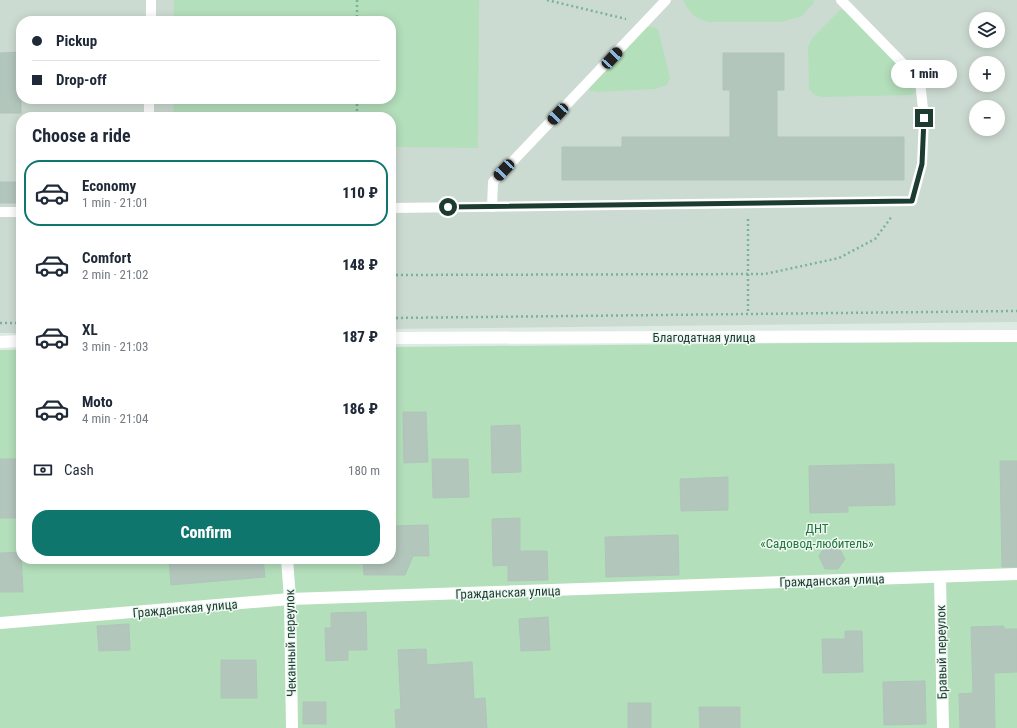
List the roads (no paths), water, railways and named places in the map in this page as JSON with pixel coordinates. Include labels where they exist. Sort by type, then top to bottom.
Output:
[{"type":"street","name":"Благодатная улица","points":[[396,338],[1017,336]]},
{"type":"street","points":[[0,342],[16,341]]},
{"type":"street","name":"Чеканный переулок","points":[[287,564],[290,599],[292,728]]},
{"type":"street","name":"Гражданская улица","points":[[0,623],[290,599],[1017,574]]},
{"type":"street","name":"Бравый переулок","points":[[940,577],[943,728]]},
{"type":"lane","points":[[150,16],[151,0]]},
{"type":"lane","points":[[492,206],[493,182],[666,0]]},
{"type":"lane","points":[[396,208],[912,201],[922,164],[924,118],[920,81],[841,0]]},
{"type":"lane","points":[[0,212],[16,212]]},
{"type":"park label","name":"ДНТ «Садовод-любитель»","points":[[817,536]]}]
